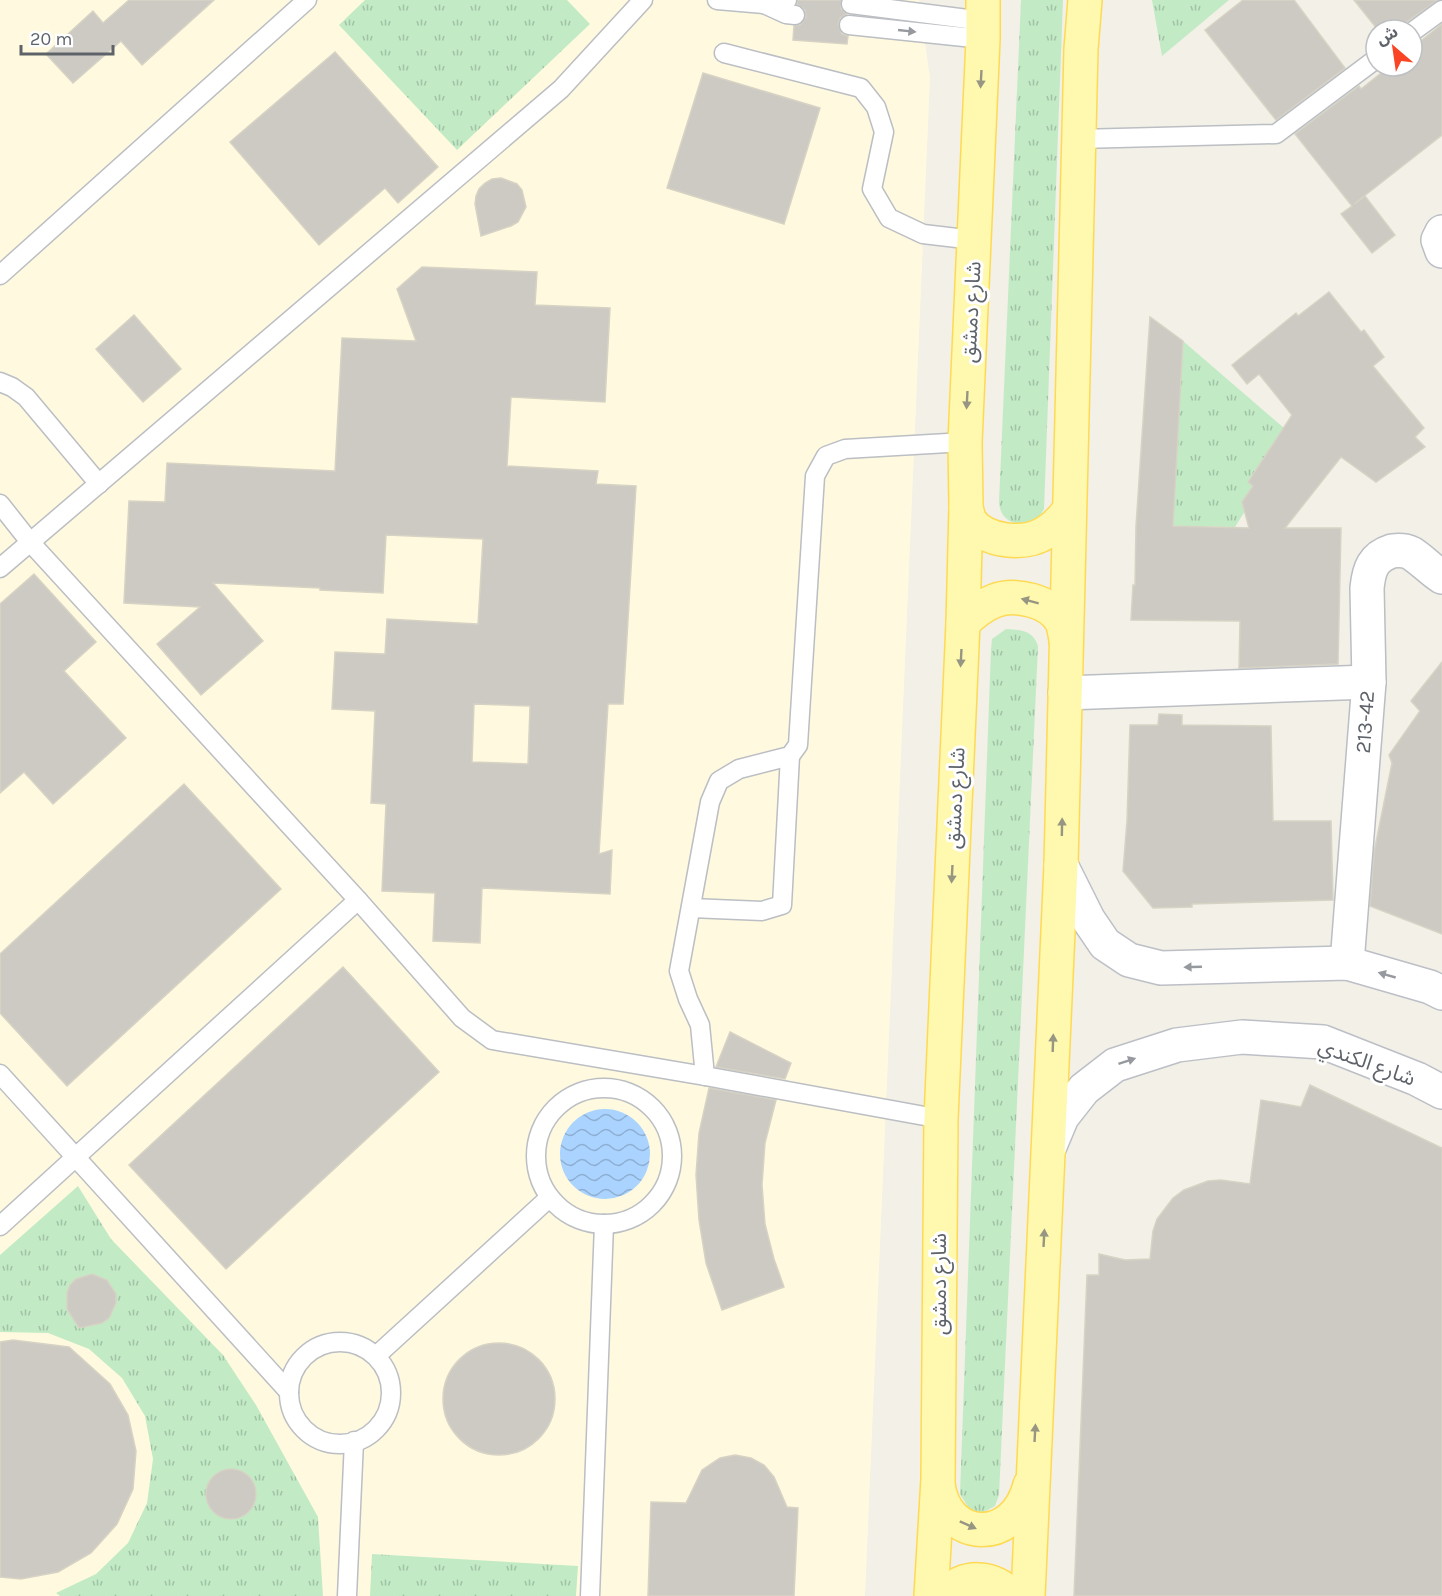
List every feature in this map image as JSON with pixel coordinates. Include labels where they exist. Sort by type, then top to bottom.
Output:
[{"type":"main road","points":[[1028,1596],[1060,865],[1081,49],[1085,0]]},
{"type":"main road","name":"شارع دمشق","points":[[931,1596],[938,1479],[941,1119],[963,623],[966,507],[964,442],[983,20]]},
{"type":"main road","points":[[966,507],[970,520],[985,533],[1004,540],[1024,540],[1043,535],[1059,523],[1069,510]]},
{"type":"main road","points":[[963,623],[977,609],[996,600],[1016,598],[1036,602],[1054,612],[1063,623],[1066,640]]},
{"type":"main road","points":[[938,1479],[941,1495],[950,1513],[962,1524],[977,1529],[987,1529],[1002,1526],[1017,1514],[1027,1497],[1033,1471]]},
{"type":"main road","points":[[944,1596],[957,1585],[977,1579],[995,1583],[1012,1596]]},
{"type":"street","points":[[1442,232],[1438,240],[1442,251]]},
{"type":"street","name":"213-42","points":[[1347,963],[1368,682],[1367,588],[1369,573],[1374,561],[1383,554],[1403,550],[1411,553],[1442,577]]},
{"type":"street","points":[[1065,693],[1368,682]]},
{"type":"street","points":[[1060,865],[1088,919],[1105,944],[1129,960],[1161,968],[1347,963],[1430,987],[1442,993]]},
{"type":"street","name":"شارع الكندي","points":[[1049,1148],[1062,1117],[1084,1089],[1115,1065],[1177,1045],[1242,1037],[1323,1042],[1417,1079],[1442,1092]]},
{"type":"lane","points":[[0,275],[307,0]]},
{"type":"lane","points":[[0,568],[561,89],[643,0]]},
{"type":"lane","points":[[717,0],[791,8]]},
{"type":"lane","points":[[851,4],[890,4],[983,20]]},
{"type":"lane","points":[[1424,23],[1442,10]]},
{"type":"lane","points":[[849,24],[983,20]]},
{"type":"lane","points":[[724,53],[861,88],[876,107],[884,132],[872,189],[889,218],[923,234],[974,240]]},
{"type":"lane","points":[[1079,139],[1276,134],[1364,68]]},
{"type":"lane","points":[[0,382],[26,397],[99,484]]},
{"type":"lane","points":[[705,1076],[700,1025],[679,971],[710,802],[719,781],[739,769],[789,756],[798,745],[815,476],[826,456],[845,449],[964,442]]},
{"type":"lane","points":[[0,504],[30,542],[358,900],[462,1018],[492,1040],[941,1119]]},
{"type":"lane","points":[[691,908],[762,911],[782,905],[789,756]]},
{"type":"lane","points":[[0,1226],[358,900]]},
{"type":"lane","points":[[0,1074],[289,1392]]},
{"type":"lane","points":[[596,1088],[620,1089],[642,1099],[659,1115],[670,1136],[673,1160],[668,1183],[655,1203],[636,1218],[613,1225],[589,1223],[567,1214],[549,1198],[540,1181],[536,1163],[537,1143],[543,1125],[554,1109],[574,1095],[596,1088]]},
{"type":"lane","points":[[376,1356],[549,1198]]},
{"type":"lane","points":[[591,1596],[604,1224]]},
{"type":"lane","points":[[346,1342],[362,1346],[376,1356],[388,1378],[390,1402],[384,1418],[374,1431],[354,1441],[327,1442],[312,1435],[299,1423],[291,1408],[289,1392],[292,1375],[300,1361],[313,1349],[329,1343],[346,1342]]},
{"type":"lane","points":[[347,1596],[354,1441]]},
{"type":"shaded area","points":[[0,0],[919,0],[930,78],[865,1596],[0,1596]]},
{"type":"green space","points":[[365,0],[567,0],[590,24],[457,150],[339,25]]},
{"type":"green space","points":[[1021,0],[1063,0],[1044,509],[1039,516],[1025,523],[1011,521],[1005,517],[999,502]]},
{"type":"green space","points":[[1152,0],[1229,0],[1162,56]]},
{"type":"green space","points":[[1183,341],[1284,428],[1248,481],[1253,486],[1242,502],[1245,511],[1235,527],[1173,526]]},
{"type":"green space","points":[[1006,629],[1030,634],[1038,646],[999,1495],[995,1506],[982,1513],[970,1510],[960,1494],[991,649],[992,639]]},
{"type":"green space","points":[[78,1186],[111,1239],[223,1355],[256,1405],[318,1517],[323,1596],[60,1596],[56,1593],[96,1574],[128,1543],[147,1503],[153,1459],[145,1416],[122,1378],[89,1349],[48,1333],[0,1332],[0,1255]]},
{"type":"green space","points":[[372,1554],[578,1566],[576,1596],[370,1596]]},
{"type":"water","points":[[605,1109],[622,1113],[637,1122],[646,1137],[650,1154],[646,1171],[637,1186],[622,1195],[605,1199],[588,1195],[573,1186],[564,1171],[560,1154],[564,1137],[573,1122],[588,1113]]},
{"type":"building","points":[[129,0],[214,0],[142,65],[121,41],[73,83],[46,54],[93,11],[103,23]]},
{"type":"building","points":[[798,0],[841,0],[841,9],[847,14],[840,18],[838,24],[842,34],[848,36],[847,44],[793,40],[794,26],[800,25],[806,17],[805,10],[797,4]]},
{"type":"building","points":[[1243,0],[1294,0],[1345,68],[1276,120],[1205,30]]},
{"type":"building","points":[[1354,0],[1438,0],[1412,18],[1368,18]]},
{"type":"building","points":[[1442,24],[1442,135],[1354,204],[1365,196],[1395,235],[1372,253],[1341,214],[1352,206],[1295,134],[1359,86],[1361,89],[1375,78],[1424,78],[1424,38]]},
{"type":"building","points":[[335,52],[438,167],[398,203],[385,188],[319,245],[230,142]]},
{"type":"building","points":[[703,73],[820,108],[784,224],[667,188]]},
{"type":"building","points":[[501,178],[517,184],[522,190],[526,207],[518,222],[481,236],[475,204],[476,196],[485,183]]},
{"type":"building","points":[[422,267],[537,272],[535,305],[610,308],[605,402],[511,397],[507,466],[598,471],[596,484],[636,486],[623,704],[608,704],[599,854],[612,850],[610,894],[482,888],[480,943],[433,941],[435,893],[382,891],[386,804],[371,803],[375,711],[332,709],[335,652],[385,654],[387,619],[478,624],[483,539],[386,535],[383,593],[213,583],[263,641],[201,695],[157,644],[200,607],[124,603],[129,501],[165,502],[167,463],[335,471],[342,338],[416,341],[397,289]],"holes":[[[474,704],[530,706],[528,764],[472,762]]]},
{"type":"building","points":[[1329,292],[1361,332],[1364,330],[1384,357],[1373,366],[1424,428],[1415,437],[1425,447],[1376,482],[1341,457],[1285,528],[1341,528],[1338,664],[1239,668],[1240,621],[1131,620],[1133,585],[1135,585],[1136,526],[1150,317],[1183,341],[1173,526],[1249,528],[1242,502],[1253,486],[1248,482],[1292,415],[1259,374],[1247,384],[1232,365],[1296,313],[1298,316]]},
{"type":"building","points":[[134,315],[181,369],[143,402],[96,349]]},
{"type":"building","points":[[34,574],[96,642],[64,671],[126,738],[53,804],[24,772],[0,793],[0,604]]},
{"type":"building","points":[[1442,662],[1442,934],[1370,906],[1374,852],[1392,763],[1389,755],[1420,711],[1411,701]]},
{"type":"building","points":[[1159,714],[1182,715],[1182,725],[1271,726],[1273,821],[1331,821],[1333,900],[1192,904],[1192,907],[1153,908],[1123,871],[1130,725],[1158,725]]},
{"type":"building","points":[[184,784],[281,889],[67,1086],[0,1013],[0,954]]},
{"type":"building","points":[[343,967],[439,1072],[226,1269],[129,1165]]},
{"type":"building","points":[[730,1032],[791,1063],[785,1079],[716,1067]]},
{"type":"building","points":[[1310,1085],[1442,1148],[1442,1596],[1074,1596],[1087,1275],[1099,1275],[1099,1254],[1125,1260],[1150,1259],[1153,1231],[1157,1219],[1173,1198],[1184,1190],[1208,1181],[1221,1180],[1250,1184],[1261,1100],[1301,1107]]},
{"type":"building","points":[[709,1088],[776,1100],[765,1143],[762,1185],[765,1224],[784,1287],[722,1310],[706,1263],[699,1220],[696,1175],[699,1133]]},
{"type":"building","points":[[92,1274],[107,1280],[116,1294],[116,1303],[109,1318],[102,1323],[79,1328],[67,1309],[67,1293],[70,1285],[76,1279]]},
{"type":"building","points":[[13,1340],[69,1347],[110,1384],[128,1415],[136,1451],[133,1489],[117,1524],[91,1553],[58,1572],[21,1579],[0,1577],[0,1342]]},
{"type":"building","points":[[499,1343],[521,1347],[539,1359],[551,1377],[555,1399],[551,1421],[539,1439],[521,1451],[499,1455],[477,1451],[459,1439],[447,1421],[443,1399],[447,1377],[459,1359],[477,1347]]},
{"type":"building","points":[[735,1455],[751,1458],[764,1465],[774,1477],[787,1507],[798,1508],[794,1596],[648,1596],[651,1502],[686,1503],[702,1470],[720,1458]]},
{"type":"building","points":[[226,1469],[236,1469],[249,1476],[256,1489],[256,1499],[249,1512],[236,1519],[226,1519],[217,1515],[210,1508],[206,1499],[206,1489],[210,1480],[217,1473]]}]
